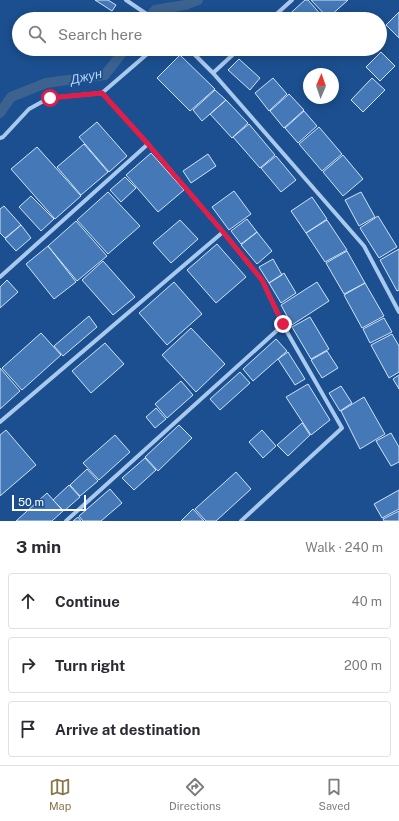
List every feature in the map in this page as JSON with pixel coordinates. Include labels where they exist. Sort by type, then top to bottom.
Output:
[{"type":"street","points":[[126,0],[144,12]]},
{"type":"street","points":[[279,12],[292,0]]},
{"type":"street","points":[[0,138],[3,137],[29,109],[50,98],[102,93],[145,56]]},
{"type":"street","points":[[196,56],[213,73],[364,246],[399,312]]},
{"type":"street","points":[[213,73],[231,56]]},
{"type":"street","points":[[102,93],[148,144],[262,280],[283,324],[342,428],[241,521]]},
{"type":"street","points":[[0,277],[148,144]]},
{"type":"street","points":[[0,422],[223,232]]},
{"type":"street","points":[[66,521],[283,324]]},
{"type":"building","points":[[95,0],[108,0],[116,5],[112,11]]},
{"type":"building","points":[[305,0],[308,0],[319,12],[292,12]]},
{"type":"building","points":[[311,0],[348,0],[335,12],[322,12]]},
{"type":"building","points":[[399,12],[399,38],[387,26],[387,24]]},
{"type":"building","points":[[179,56],[181,56],[215,89],[190,111],[157,78]]},
{"type":"building","points":[[377,56],[385,56],[395,66],[380,81],[366,67]]},
{"type":"building","points":[[239,59],[260,78],[250,90],[228,70]]},
{"type":"building","points":[[273,78],[287,94],[269,111],[255,93]]},
{"type":"building","points":[[372,78],[385,90],[363,112],[351,100]]},
{"type":"building","points":[[215,90],[226,100],[202,121],[193,110]]},
{"type":"building","points":[[289,94],[304,110],[284,128],[270,111]]},
{"type":"building","points":[[226,100],[248,123],[232,138],[210,114]]},
{"type":"building","points":[[304,111],[317,126],[298,143],[285,128]]},
{"type":"building","points":[[97,122],[127,156],[109,172],[79,137]]},
{"type":"building","points":[[249,124],[275,155],[260,168],[233,137]]},
{"type":"building","points":[[319,127],[342,154],[322,171],[299,144]]},
{"type":"building","points":[[84,144],[108,172],[81,195],[57,167]]},
{"type":"building","points":[[37,147],[81,196],[55,219],[11,169]]},
{"type":"building","points":[[151,153],[184,190],[158,212],[126,175]]},
{"type":"building","points":[[208,154],[216,166],[191,183],[183,171]]},
{"type":"building","points":[[343,155],[363,179],[343,196],[323,172]]},
{"type":"building","points":[[276,156],[296,180],[281,192],[261,168]]},
{"type":"building","points":[[125,177],[136,188],[121,202],[110,190]]},
{"type":"building","points":[[234,191],[251,214],[229,230],[212,207]]},
{"type":"building","points":[[108,192],[140,226],[108,254],[77,220]]},
{"type":"building","points":[[361,192],[375,217],[359,226],[345,200]]},
{"type":"building","points":[[31,196],[54,219],[41,231],[19,207]]},
{"type":"building","points":[[312,197],[327,219],[306,233],[291,211]]},
{"type":"building","points":[[4,206],[21,225],[5,238],[0,233],[0,209]]},
{"type":"building","points":[[378,216],[397,247],[379,258],[360,228]]},
{"type":"building","points":[[247,219],[257,232],[241,244],[231,231]]},
{"type":"building","points":[[180,220],[198,239],[171,263],[153,243]]},
{"type":"building","points":[[327,220],[347,250],[325,262],[306,233]]},
{"type":"building","points":[[76,221],[107,256],[77,281],[48,246]]},
{"type":"building","points":[[21,225],[31,238],[16,251],[5,239]]},
{"type":"building","points":[[257,232],[272,251],[257,264],[241,245]]},
{"type":"building","points":[[217,244],[246,277],[216,303],[187,270]]},
{"type":"building","points":[[48,246],[76,282],[54,299],[26,264]]},
{"type":"building","points":[[399,249],[399,290],[397,291],[380,260]]},
{"type":"building","points":[[347,251],[365,283],[344,294],[326,263]]},
{"type":"building","points":[[273,259],[282,275],[269,283],[259,267]]},
{"type":"building","points":[[103,261],[135,297],[113,315],[82,280]]},
{"type":"building","points":[[284,273],[296,293],[281,303],[269,283]]},
{"type":"building","points":[[7,280],[18,292],[0,308],[0,287]]},
{"type":"building","points":[[174,282],[202,314],[167,345],[139,313]]},
{"type":"building","points":[[317,282],[329,301],[292,325],[281,305]]},
{"type":"building","points":[[365,283],[384,316],[362,328],[344,295]]},
{"type":"building","points":[[89,316],[97,327],[63,356],[54,346]]},
{"type":"building","points":[[310,317],[329,349],[311,359],[292,327]]},
{"type":"building","points":[[384,318],[392,332],[370,343],[363,329]]},
{"type":"building","points":[[191,328],[225,364],[196,392],[162,355]]},
{"type":"building","points":[[41,333],[61,355],[22,390],[2,368]]},
{"type":"building","points":[[392,334],[399,346],[399,372],[389,378],[371,345]]},
{"type":"building","points":[[276,339],[287,351],[253,381],[243,369]]},
{"type":"building","points":[[105,343],[124,364],[91,393],[72,371]]},
{"type":"building","points":[[327,351],[338,368],[322,378],[311,360]]},
{"type":"building","points":[[288,352],[305,379],[295,385],[278,359]]},
{"type":"building","points":[[0,368],[20,391],[0,409]]},
{"type":"building","points":[[240,372],[250,383],[220,410],[210,399]]},
{"type":"building","points":[[399,375],[399,389],[393,379]]},
{"type":"building","points":[[181,381],[193,395],[167,418],[155,404]]},
{"type":"building","points":[[308,384],[330,420],[311,435],[286,397]]},
{"type":"building","points":[[341,386],[352,403],[340,411],[329,393]]},
{"type":"building","points":[[364,397],[385,434],[360,449],[341,411]]},
{"type":"building","points":[[156,408],[166,419],[155,428],[146,417]]},
{"type":"building","points":[[302,423],[310,435],[288,456],[277,445]]},
{"type":"building","points":[[179,425],[192,438],[158,471],[145,457]]},
{"type":"building","points":[[6,430],[36,465],[0,496],[0,435]]},
{"type":"building","points":[[262,430],[276,446],[263,458],[249,442]]},
{"type":"building","points":[[391,433],[399,447],[399,462],[391,466],[376,441]]},
{"type":"building","points":[[115,435],[130,452],[99,480],[83,463]]},
{"type":"building","points":[[145,458],[156,470],[134,490],[122,478]]},
{"type":"building","points":[[87,469],[98,481],[80,496],[70,485]]},
{"type":"building","points":[[236,472],[251,489],[216,521],[206,521],[195,509]]},
{"type":"building","points":[[69,485],[80,497],[64,511],[53,500]]},
{"type":"building","points":[[110,489],[122,503],[101,521],[83,521],[79,516]]},
{"type":"building","points":[[399,490],[399,509],[382,518],[374,504]]},
{"type":"building","points":[[47,493],[63,511],[52,521],[16,521]]},
{"type":"building","points":[[193,509],[204,521],[181,521]]},
{"type":"building","points":[[399,511],[399,521],[384,521],[383,519]]},
{"type":"building","points":[[78,517],[81,521],[73,521]]},
{"type":"waterway","name":"Джун","points":[[153,12],[155,10],[185,5],[198,0]]},
{"type":"waterway","name":"Джун","points":[[0,113],[11,97],[46,83],[105,75],[120,56]]},
{"type":"route","points":[[50,98],[102,93],[148,144],[262,280],[283,324]]}]
